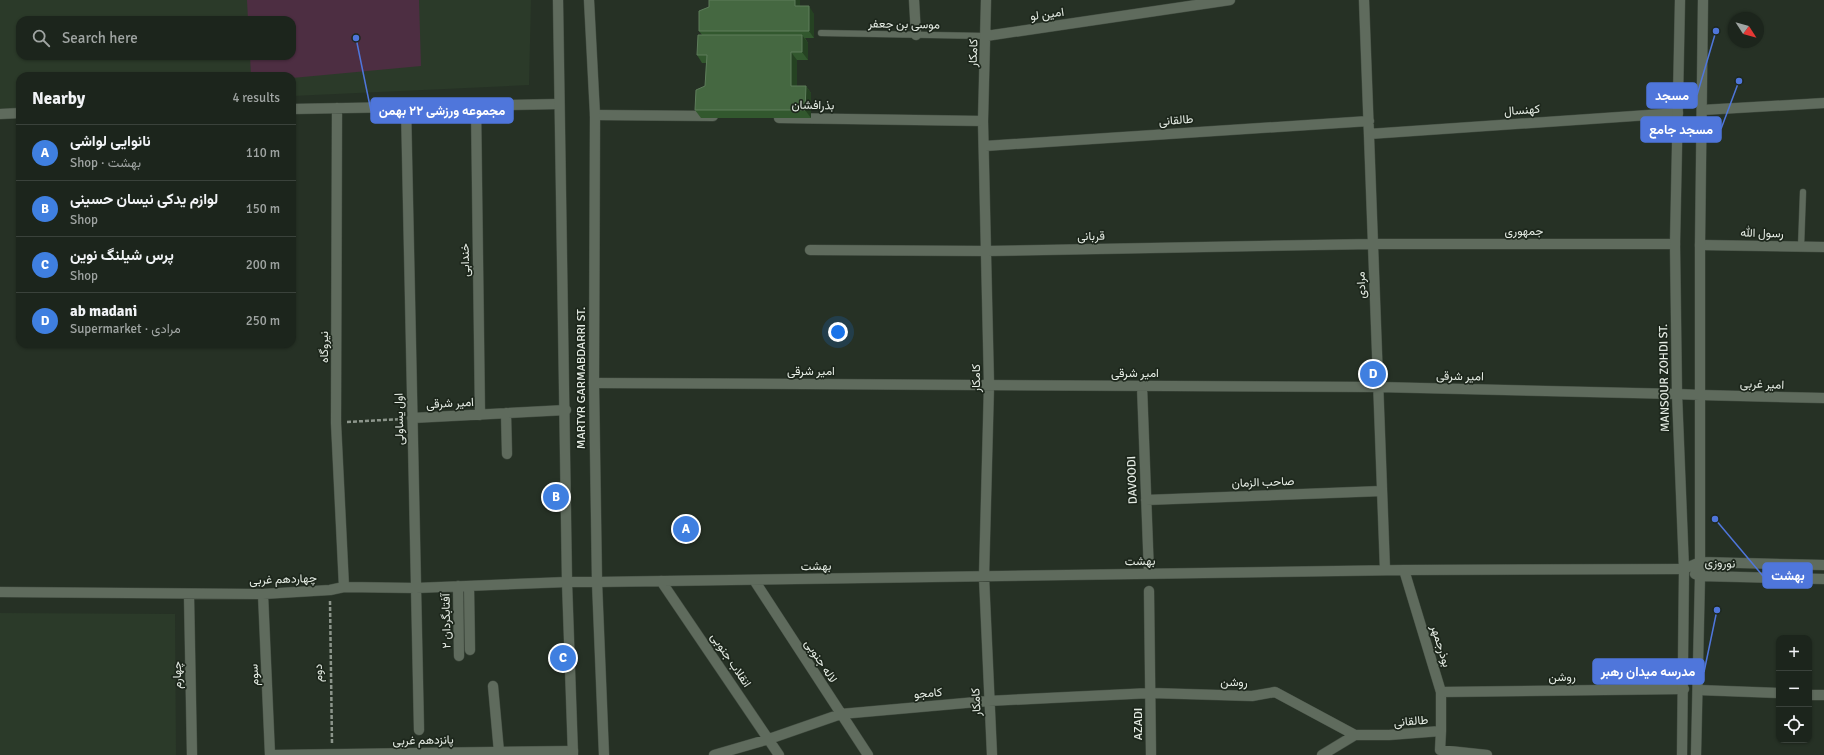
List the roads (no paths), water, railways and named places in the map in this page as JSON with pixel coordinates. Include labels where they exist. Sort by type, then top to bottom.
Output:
[{"type":"street","name":"MARTYR GARMABDARRI ST.","points":[[558,0],[566,410],[567,582],[573,753]]},
{"type":"street","name":"MARTYR GARMABDARRI ST.","points":[[589,0],[595,114],[594,383],[597,582],[604,755]]},
{"type":"street","points":[[914,0],[916,35]]},
{"type":"street","name":"کامکار","points":[[986,0],[983,121],[985,146],[989,385],[984,576],[988,701],[992,755]]},
{"type":"street","name":"امین لو","points":[[986,36],[1230,0]]},
{"type":"street","name":"مرادی","points":[[1364,0],[1385,570]]},
{"type":"street","name":"MANSOUR ZOHDI ST.","points":[[1680,0],[1675,244],[1677,394],[1684,570],[1684,690],[1682,755]]},
{"type":"street","points":[[1696,755],[1700,576],[1700,245],[1703,0]]},
{"type":"street","points":[[1702,110],[1824,103]]},
{"type":"street","points":[[296,108],[559,104]]},
{"type":"street","name":"خندابی","points":[[476,105],[480,415]]},
{"type":"street","name":"اول یساولی","points":[[406,106],[419,730]]},
{"type":"street","name":"نیروگاه","points":[[337,108],[336,423],[344,587]]},
{"type":"street","points":[[0,114],[16,113]]},
{"type":"street","name":"کهنسال","points":[[1369,134],[1678,113]]},
{"type":"street","points":[[595,114],[722,117]]},
{"type":"street","name":"بذرافشان","points":[[769,117],[983,121]]},
{"type":"street","name":"طالقانی","points":[[985,146],[1368,121]]},
{"type":"street","name":"جمهوری","points":[[1373,244],[1675,244]]},
{"type":"street","name":"قربانی","points":[[810,250],[987,250],[1373,244]]},
{"type":"street","name":"رسول الله","points":[[1700,245],[1824,247]]},
{"type":"street","name":"امیر شرقی","points":[[594,383],[1378,387],[1700,395]]},
{"type":"street","name":"DAVOODI","points":[[1142,386],[1149,574]]},
{"type":"street","name":"امیر غربی","points":[[1700,395],[1824,398]]},
{"type":"street","name":"امیر شرقی","points":[[412,418],[566,410]]},
{"type":"street","points":[[506,413],[507,454]]},
{"type":"street","name":"صاحب الزمان","points":[[1146,500],[1382,491]]},
{"type":"street","name":"نوروزی","points":[[1684,570],[1700,562],[1824,565]]},
{"type":"street","name":"بهشت","points":[[567,582],[1385,570],[1684,570]]},
{"type":"street","name":"بوذرجمهر","points":[[1404,570],[1441,692],[1441,731]]},
{"type":"street","name":"نوروزی","points":[[1684,570],[1700,576],[1824,579]]},
{"type":"street","name":"لاله جنوبی","points":[[754,580],[868,755]]},
{"type":"street","name":"انقلاب جنوبی","points":[[661,581],[779,755]]},
{"type":"street","name":"چهاردهم غربی","points":[[0,592],[263,594],[330,590],[344,587],[416,588],[567,582]]},
{"type":"street","name":"آفتابگردان ۲","points":[[458,586],[459,656]]},
{"type":"street","points":[[469,586],[470,650]]},
{"type":"street","points":[[1149,591],[1151,693]]},
{"type":"street","name":"چهارم","points":[[189,594],[192,755]]},
{"type":"street","name":"سوم","points":[[263,594],[271,755]]},
{"type":"street","points":[[493,686],[499,752]]},
{"type":"street","name":"روشن","points":[[1441,692],[1684,690]]},
{"type":"street","points":[[1698,690],[1776,693]]},
{"type":"street","name":"روشن","points":[[1151,693],[1252,696],[1275,692],[1355,735]]},
{"type":"street","name":"کامجو","points":[[714,755],[769,739],[841,714],[988,701],[1151,693]]},
{"type":"street","name":"AZADI","points":[[1151,693],[1151,755]]},
{"type":"street","points":[[1812,695],[1824,695]]},
{"type":"street","name":"طالقانی","points":[[1355,735],[1389,735],[1441,731],[1440,750],[1486,755]]},
{"type":"street","points":[[1322,755],[1355,735]]},
{"type":"street","name":"پانزدهم غربی","points":[[271,755],[499,752],[573,753]]},
{"type":"lane","name":"موسی بن جعفر","points":[[821,33],[986,36]]},
{"type":"lane","points":[[1801,247],[1803,192]]},
{"type":"place","name":"مسجد","points":[[1716,31]]},
{"type":"place","name":"مجموعه ورزشی ۲۲ بهمن","points":[[356,38]]},
{"type":"place","name":"مسجد جامع","points":[[1739,81]]},
{"type":"place","name":"ab madani","points":[[1373,374]]},
{"type":"place","name":"لوازم یدکی نیسان حسینی","points":[[556,497]]},
{"type":"place","name":"بهشت","points":[[1715,519]]},
{"type":"place","name":"نانوایی لواشی","points":[[686,529]]},
{"type":"place","name":"مدرسه میدان رهبر","points":[[1717,610]]},
{"type":"place","name":"پرس شیلنگ نوین","points":[[563,658]]}]
